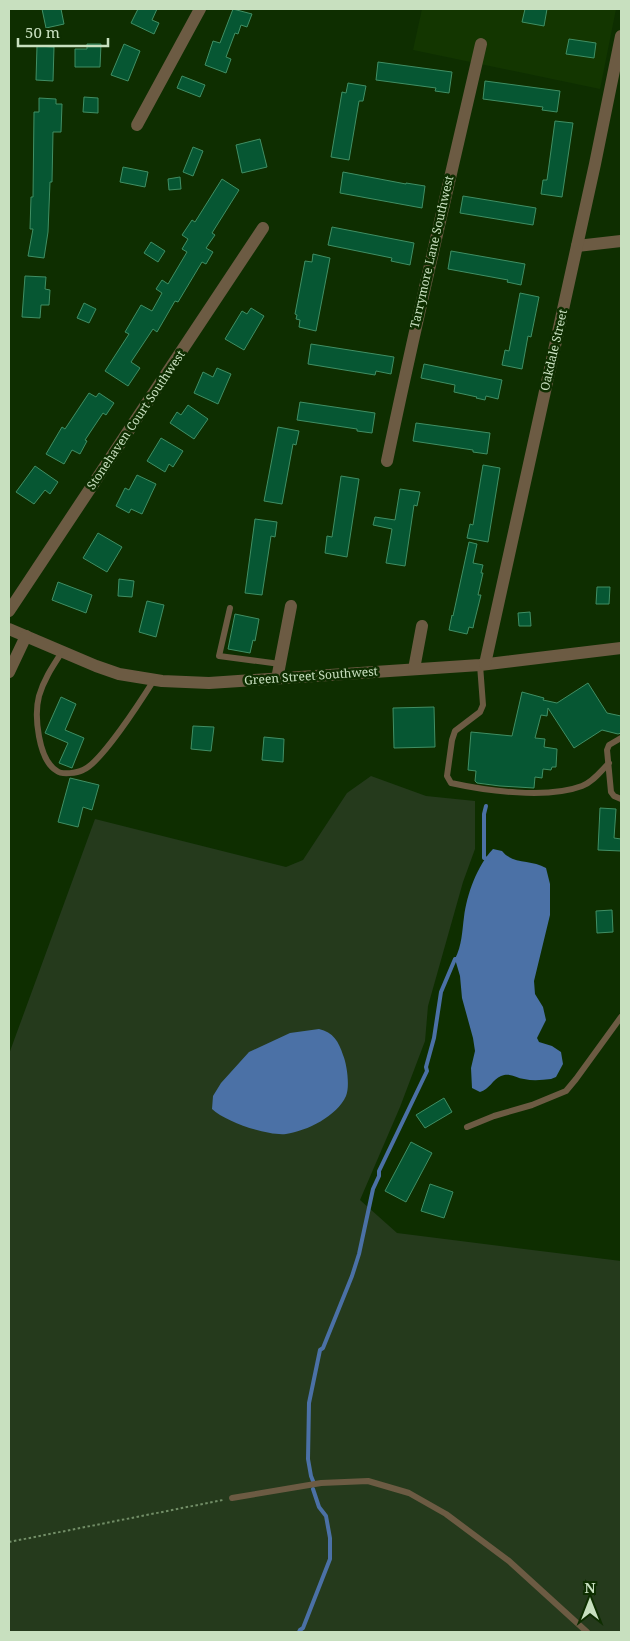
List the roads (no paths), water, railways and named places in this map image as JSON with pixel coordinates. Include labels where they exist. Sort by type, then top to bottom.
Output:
[{"type":"street","points":[[138,125],[200,9]]},
{"type":"street","name":"Oakdale Street","points":[[483,664],[577,246],[621,36]]},
{"type":"street","name":"Tarrymore Lane Southwest","points":[[387,461],[415,328],[481,44]]},
{"type":"street","name":"Stonehaven Court Southwest","points":[[9,612],[263,228]]},
{"type":"street","points":[[577,246],[621,241]]},
{"type":"street","points":[[277,679],[292,606]]},
{"type":"street","points":[[414,669],[422,626]]},
{"type":"street","name":"Green Street Southwest","points":[[9,629],[119,674],[154,680],[209,683],[483,664],[621,648]]},
{"type":"street","points":[[9,672],[26,636]]},
{"type":"lane","points":[[230,608],[219,656],[280,664]]},
{"type":"lane","points":[[62,652],[46,676],[39,697],[37,714],[37,728],[41,743],[48,762],[56,772],[64,773],[84,770],[99,758],[136,709],[154,680]]},
{"type":"lane","points":[[483,664],[483,705],[480,712],[455,732],[452,740],[448,776],[451,783],[503,791],[548,793],[582,786],[590,782],[608,763]]},
{"type":"lane","points":[[621,738],[609,745],[607,750],[611,792],[614,796],[621,799]]},
{"type":"lane","points":[[467,1127],[494,1116],[532,1105],[566,1091],[621,1017]]},
{"type":"lane","points":[[232,1498],[321,1484],[368,1481],[409,1493],[446,1514],[509,1561],[587,1632]]},
{"type":"water","points":[[493,849],[502,851],[511,858],[546,868],[550,884],[550,915],[534,981],[535,994],[543,1007],[546,1020],[537,1038],[539,1042],[552,1046],[561,1052],[563,1064],[556,1077],[551,1079],[531,1080],[504,1075],[498,1077],[486,1089],[480,1092],[472,1088],[471,1068],[475,1051],[455,959],[460,944],[465,908],[470,890],[482,864]]},
{"type":"water","points":[[319,1029],[332,1035],[337,1042],[348,1076],[346,1096],[329,1116],[303,1130],[278,1134],[268,1133],[237,1123],[212,1109],[213,1096],[221,1083],[249,1052],[290,1033]]},
{"type":"waterway","points":[[486,806],[484,814],[484,858],[489,859]]},
{"type":"waterway","points":[[313,1481],[308,1459],[309,1403],[320,1350],[323,1348],[352,1276],[379,1171],[427,1071],[426,1067],[434,1038],[441,992],[455,959],[458,959]]},
{"type":"waterway","points":[[299,1632],[303,1628],[330,1559],[330,1538],[326,1516],[319,1507],[313,1489]]}]
